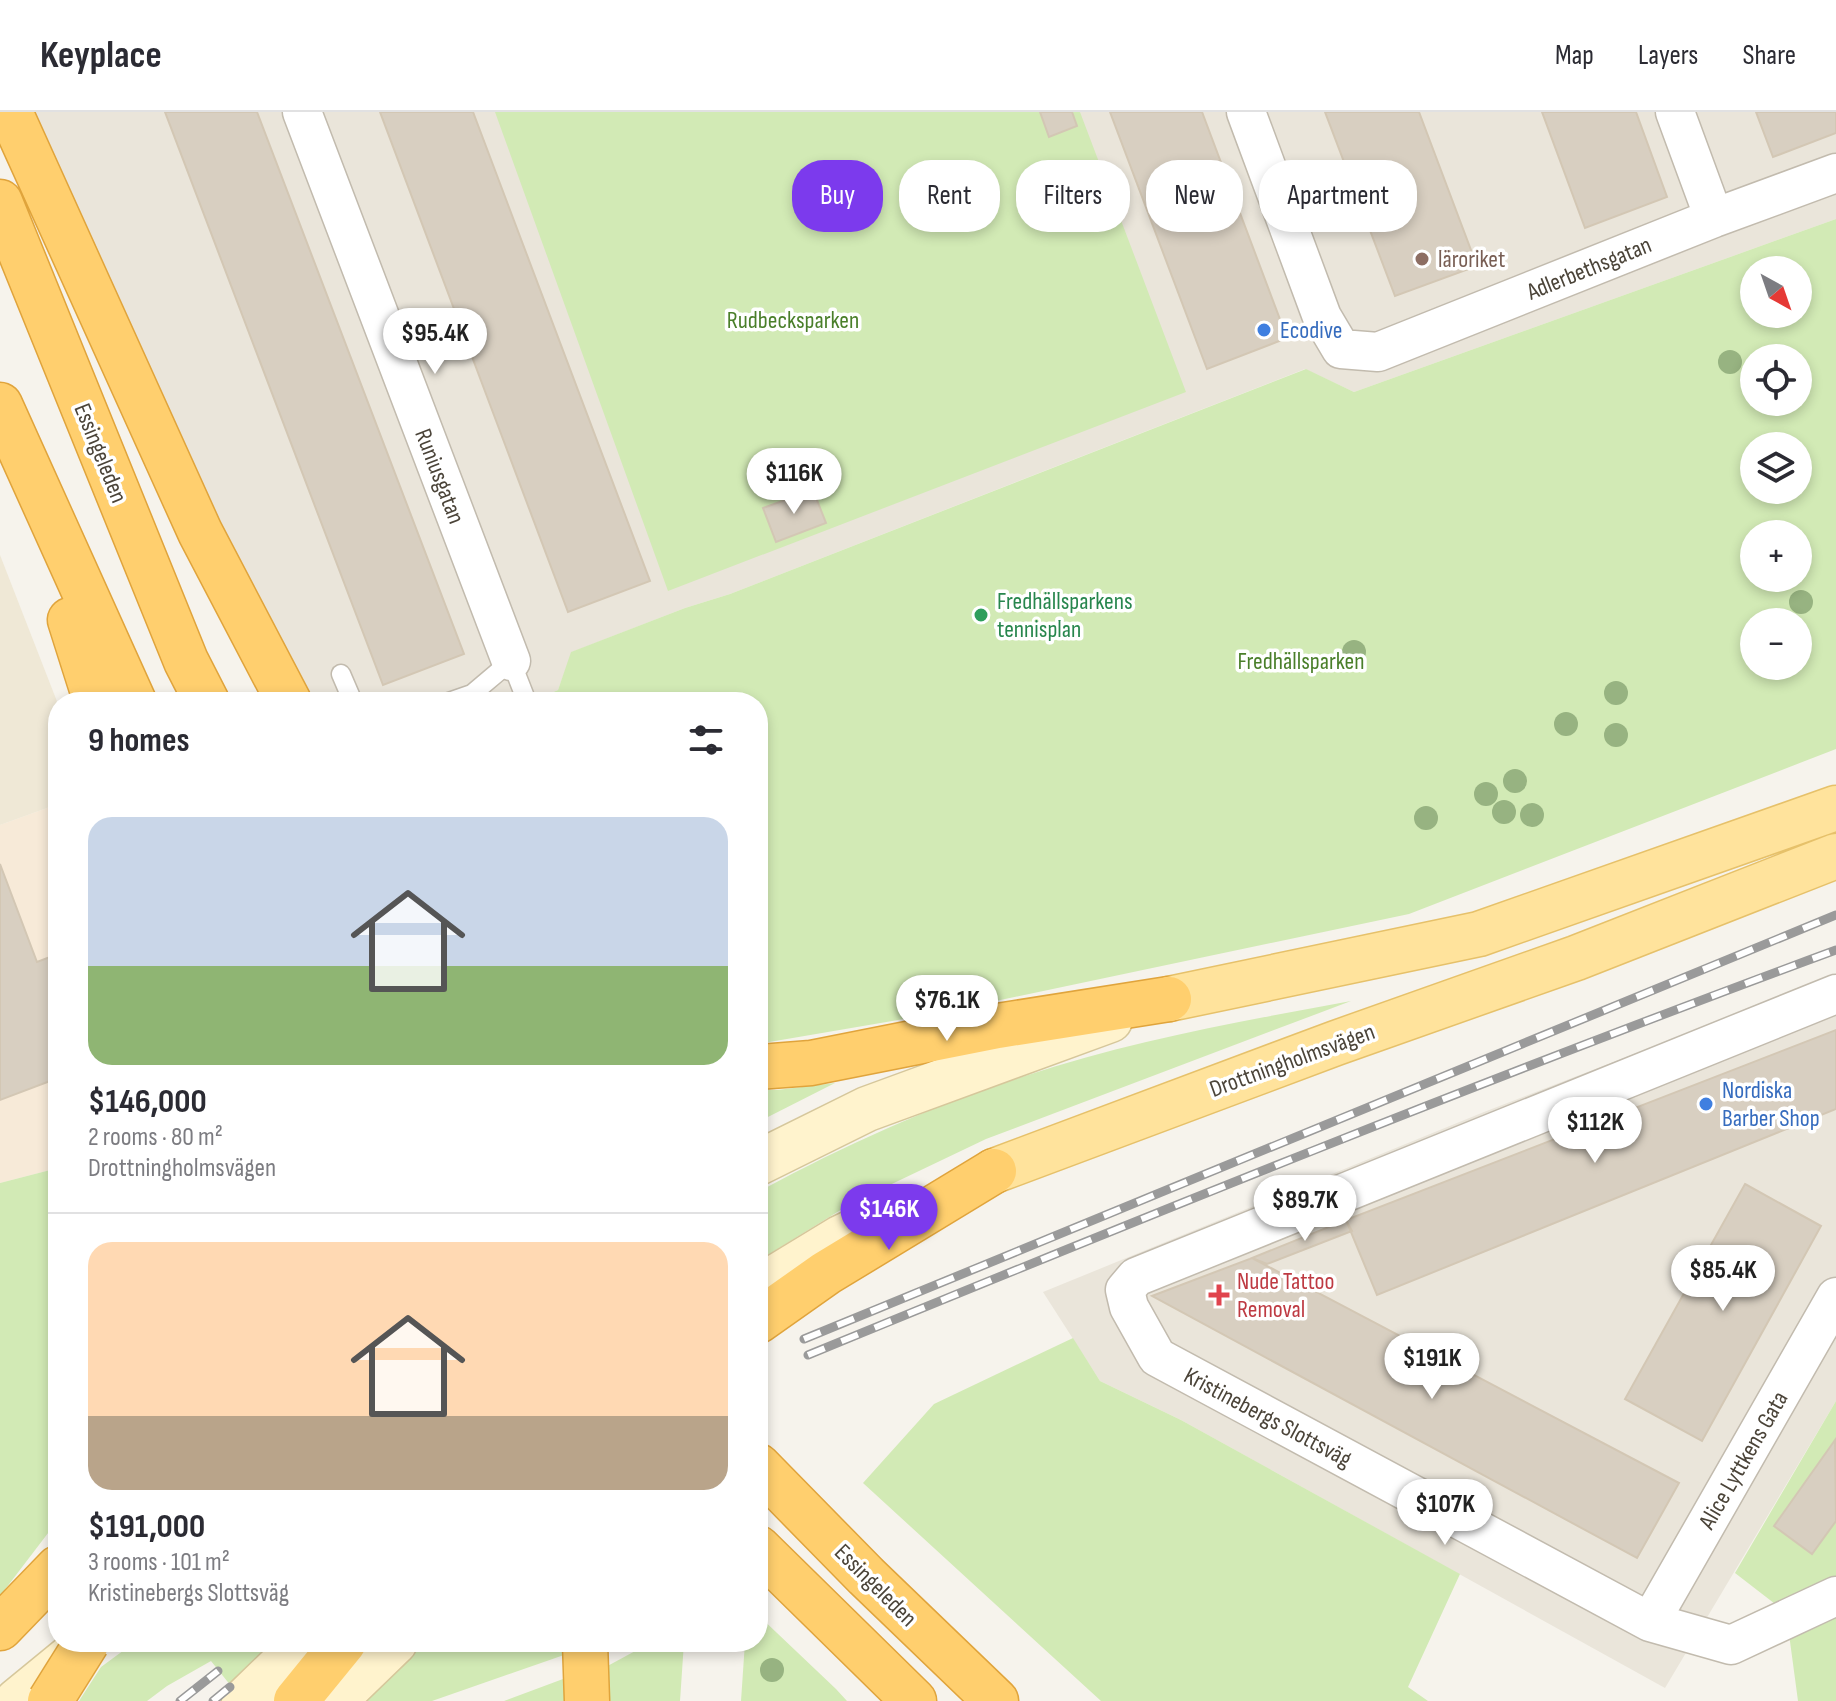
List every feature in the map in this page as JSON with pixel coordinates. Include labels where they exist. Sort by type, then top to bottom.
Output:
[{"type":"highway","points":[[10,112],[200,532],[284,692]]},
{"type":"highway","name":"Essingeleden","points":[[0,202],[186,661],[202,692]]},
{"type":"highway","points":[[4,414],[93,692]]},
{"type":"highway","points":[[4,414],[129,692]]},
{"type":"highway","points":[[768,1066],[811,1063],[998,1026],[1169,999]]},
{"type":"highway","points":[[768,1314],[826,1273],[994,1171]]},
{"type":"highway","name":"Essingeleden","points":[[768,1476],[996,1701]]},
{"type":"highway","points":[[768,1558],[888,1684],[914,1701]]},
{"type":"highway","points":[[0,1628],[48,1578]]},
{"type":"highway","points":[[50,1701],[82,1652]]},
{"type":"highway","points":[[296,1701],[336,1652]]},
{"type":"highway","points":[[585,1652],[587,1701]]},
{"type":"main road","points":[[768,1158],[867,1109],[1169,999],[1479,934],[1836,808]]},
{"type":"main road","name":"Drottningholmsvägen","points":[[768,1282],[800,1261],[917,1200],[1336,1043],[1576,958],[1836,856]]},
{"type":"main road","points":[[17,1701],[76,1652]]},
{"type":"main road","points":[[244,1701],[295,1652]]},
{"type":"main road","points":[[334,1701],[385,1652]]},
{"type":"street","name":"Runiusgatan","points":[[302,112],[511,661]]},
{"type":"street","name":"Adlerbethsgatan","points":[[1246,112],[1322,317],[1341,349],[1378,352],[1714,218],[1836,173]]},
{"type":"street","points":[[1675,112],[1714,218]]},
{"type":"street","name":"Kristinebergs Slottsväg","points":[[1836,994],[1136,1277],[1125,1290],[1129,1307],[1157,1357],[1650,1622],[1731,1645],[1836,1596]]},
{"type":"street","name":"Alice Lyttkens Gata","points":[[1650,1622],[1836,1297]]},
{"type":"lane","points":[[474,692],[511,661],[523,692]]},
{"type":"lane","points":[[341,674],[349,692]]},
{"type":"shaded area","points":[[28,112],[1836,112],[1836,219],[1354,392],[1305,369],[730,594],[572,652],[558,690],[553,692],[306,690],[208,506]]},
{"type":"shaded area","points":[[0,555],[53,692],[48,692],[48,808],[0,825]]},
{"type":"shaded area","points":[[48,808],[48,1171],[0,1183],[0,825]]},
{"type":"shaded area","points":[[1836,976],[1836,1401],[1665,1688],[1181,1420],[1100,1381],[1043,1292],[1484,1112]]},
{"type":"green space","name":"Rudbecksparken","points":[[495,112],[1080,112],[1098,160],[1016,160],[1016,232],[1125,232],[1186,392],[668,591]]},
{"type":"green space","name":"Fredhällsparken","points":[[1836,219],[1836,749],[1409,914],[939,1013],[768,1042],[768,692],[553,692],[558,690],[571,652],[730,594],[1306,369],[1354,392]]},
{"type":"green space","points":[[1351,1001],[986,1139],[852,1203],[768,1255],[768,1187],[823,1159],[889,1128],[991,1087],[1105,1052],[1228,1024]]},
{"type":"green space","points":[[835,1083],[768,1117],[768,1090]]},
{"type":"green space","points":[[48,1171],[48,1533],[0,1596],[0,1183]]},
{"type":"green space","points":[[1073,1338],[1100,1381],[1181,1420],[1460,1574],[1408,1687],[1428,1701],[1101,1701],[863,1483],[934,1404]]},
{"type":"green space","points":[[1836,1401],[1836,1583],[1779,1607],[1735,1573]]},
{"type":"green space","points":[[1836,1615],[1836,1701],[1798,1701],[1789,1634]]},
{"type":"green space","points":[[768,1624],[847,1701],[741,1701],[744,1652],[768,1652]]},
{"type":"green space","points":[[121,1652],[275,1652],[235,1691],[211,1661],[147,1701],[79,1701],[101,1667]]},
{"type":"green space","points":[[414,1652],[564,1652],[564,1655],[432,1701],[364,1701]]},
{"type":"green space","points":[[633,1652],[683,1652],[680,1701],[604,1701],[602,1669]]},
{"type":"green space","points":[[563,1679],[565,1701],[504,1701]]},
{"type":"building","points":[[165,112],[257,112],[464,654],[383,685]]},
{"type":"building","points":[[380,112],[473,112],[650,581],[568,612]]},
{"type":"building","points":[[1040,112],[1072,112],[1077,126],[1049,137]]},
{"type":"building","points":[[1110,112],[1202,112],[1220,160],[1146,160],[1146,207]]},
{"type":"building","points":[[1325,112],[1419,112],[1477,266],[1395,296],[1371,232],[1417,232],[1417,160],[1343,160]]},
{"type":"building","points":[[1542,112],[1636,112],[1667,197],[1585,228]]},
{"type":"building","points":[[1756,112],[1836,112],[1836,133],[1773,157]]},
{"type":"building","points":[[1243,221],[1287,338],[1207,369],[1155,232],[1243,232]]},
{"type":"building","points":[[813,490],[826,523],[776,542],[763,508]]},
{"type":"building","points":[[0,864],[37,962],[48,958],[48,1082],[0,1100]]},
{"type":"building","points":[[1836,1030],[1836,1109],[1377,1295],[1346,1220]]},
{"type":"building","points":[[1745,1184],[1821,1226],[1702,1441],[1625,1399]]},
{"type":"building","points":[[1346,1220],[1352,1231],[1267,1264],[1252,1258]]},
{"type":"building","points":[[1252,1258],[1679,1483],[1637,1558],[1152,1296]]},
{"type":"building","points":[[1835,1440],[1836,1521],[1812,1554],[1774,1526]]},
{"type":"railway","points":[[804,1339],[1836,915]]},
{"type":"railway","points":[[808,1355],[1320,1148],[1836,950]]},
{"type":"railway","points":[[180,1701],[218,1671]]},
{"type":"railway","points":[[213,1701],[230,1687]]},
{"type":"place","name":"läroriket","points":[[1422,259]]},
{"type":"place","name":"Ecodive","points":[[1264,330]]},
{"type":"place","name":"Fredhällsparkens tennisplan","points":[[981,615]]},
{"type":"place","name":"Nordiska Barber Shop","points":[[1706,1104]]},
{"type":"place","name":"Nude Tattoo Removal","points":[[1219,1295]]}]
